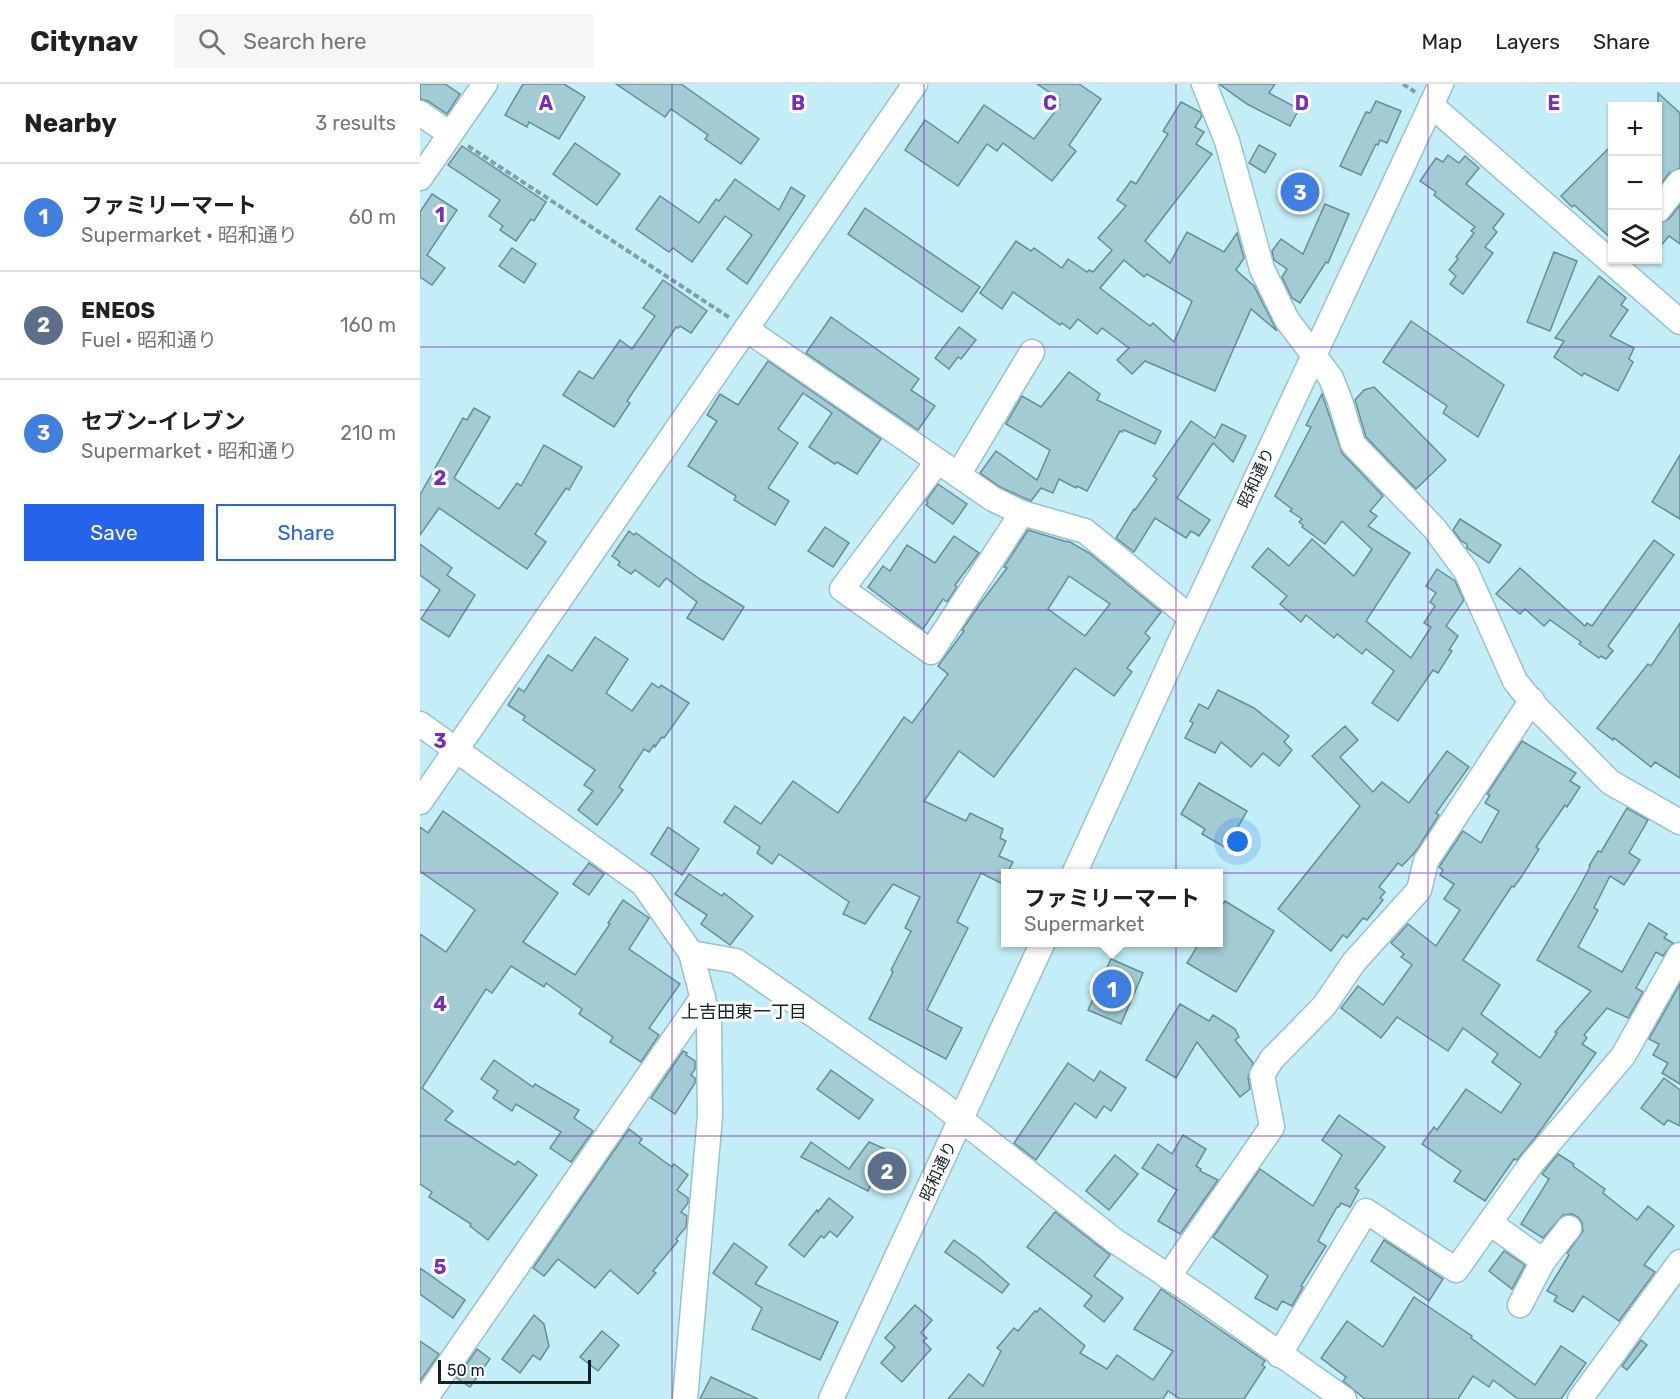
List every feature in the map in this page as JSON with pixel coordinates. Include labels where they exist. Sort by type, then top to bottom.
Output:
[{"type":"street","points":[[420,178],[484,84]]},
{"type":"street","points":[[420,802],[915,84]]},
{"type":"street","points":[[1204,84],[1227,141],[1263,269],[1287,320],[1331,378],[1353,444],[1434,528],[1466,571],[1515,681],[1535,706],[1610,782],[1680,822]]},
{"type":"street","points":[[1436,95],[1608,256]]},
{"type":"street","name":"昭和通り","points":[[1076,869],[1436,95]]},
{"type":"street","points":[[420,114],[450,134]]},
{"type":"street","points":[[1662,205],[1680,182]]},
{"type":"street","points":[[1616,264],[1680,322]]},
{"type":"street","points":[[746,329],[993,500],[1022,513],[1085,531],[1191,618]]},
{"type":"street","points":[[958,475],[1032,352]]},
{"type":"street","points":[[938,461],[842,589],[931,652],[1022,513]]},
{"type":"street","points":[[1168,1277],[1272,1127],[1263,1075],[1272,1059],[1324,1006],[1354,962],[1419,890],[1426,861],[1532,700]]},
{"type":"street","points":[[420,724],[643,884],[691,953],[709,1022],[710,1116],[685,1399]]},
{"type":"street","name":"昭和通り","points":[[831,1399],[1041,947]]},
{"type":"street","points":[[691,953],[736,961],[939,1102],[1086,1220],[1344,1399]]},
{"type":"street","points":[[1279,1354],[1366,1211],[1456,1270],[1532,1163],[1623,1056],[1680,955]]},
{"type":"street","points":[[425,1399],[703,997]]},
{"type":"street","points":[[1490,1223],[1543,1261]]},
{"type":"street","points":[[1520,1305],[1543,1261],[1569,1228]]},
{"type":"street","points":[[1580,1399],[1680,1262]]},
{"type":"path","points":[[450,134],[746,329]]},
{"type":"building","points":[[420,84],[445,84],[460,94],[447,114],[428,101],[420,99]]},
{"type":"building","points":[[523,84],[564,84],[585,97],[559,139],[529,122],[527,127],[505,115]]},
{"type":"building","points":[[616,84],[681,84],[759,139],[741,164],[705,139],[708,135],[671,109],[665,117]]},
{"type":"building","points":[[1037,84],[1079,84],[1101,99],[1069,145],[1076,151],[1052,181],[1003,143],[997,151],[987,144],[958,186],[905,150],[925,120],[958,143],[984,105],[1034,139],[1060,105],[1057,103],[1060,99]]},
{"type":"building","points":[[1219,84],[1275,84],[1269,93],[1299,109],[1290,126],[1247,104]]},
{"type":"building","points":[[1658,93],[1680,113],[1680,168],[1669,173],[1662,183],[1662,102],[1658,102]]},
{"type":"building","points":[[1376,101],[1401,111],[1387,143],[1380,140],[1378,145],[1376,144],[1361,175],[1340,166],[1366,112],[1370,113]]},
{"type":"building","points":[[1181,102],[1200,112],[1202,116],[1195,127],[1204,132],[1196,144],[1212,154],[1145,241],[1170,263],[1187,232],[1224,252],[1237,233],[1244,258],[1236,270],[1254,286],[1277,331],[1251,309],[1215,391],[1145,361],[1132,374],[1117,360],[1129,348],[1102,328],[1097,334],[1078,319],[1070,329],[1062,323],[1060,325],[1013,292],[1002,309],[980,293],[1016,241],[1031,251],[1034,248],[1062,268],[1068,259],[1087,272],[1089,270],[1093,272],[1112,250],[1098,238],[1126,206],[1117,200],[1131,181],[1136,184],[1168,134],[1163,131]],"holes":[[[1124,260],[1144,277],[1147,274],[1192,301],[1174,342],[1153,323],[1150,326],[1100,288]]]},
{"type":"building","points":[[575,143],[620,174],[597,205],[553,174]]},
{"type":"building","points":[[1259,145],[1276,154],[1265,173],[1249,163]]},
{"type":"building","points":[[462,146],[546,202],[534,221],[531,219],[516,241],[500,230],[503,226],[489,216],[500,200],[448,165]]},
{"type":"building","points":[[1608,149],[1608,235],[1561,196]]},
{"type":"building","points":[[1448,155],[1459,163],[1465,156],[1479,168],[1466,184],[1504,214],[1493,228],[1497,232],[1485,247],[1493,253],[1463,294],[1450,284],[1456,276],[1449,270],[1474,233],[1471,231],[1475,227],[1434,195],[1436,192],[1420,181],[1436,158],[1443,162]]},
{"type":"building","points":[[735,179],[779,210],[791,187],[805,196],[747,284],[727,269],[752,235],[725,216],[692,262],[673,248],[669,252],[636,229],[660,196],[699,223],[716,199],[719,201]]},
{"type":"building","points":[[432,194],[457,210],[427,255],[445,268],[432,285],[420,277],[420,212]]},
{"type":"building","points":[[1325,204],[1349,214],[1328,263],[1326,262],[1300,303],[1292,298],[1282,277],[1287,269],[1274,260],[1272,251],[1281,239],[1303,254]]},
{"type":"building","points":[[1680,205],[1680,244],[1669,236],[1662,244],[1662,222],[1669,219]]},
{"type":"building","points":[[865,208],[980,287],[962,312],[848,234]]},
{"type":"building","points":[[512,248],[536,264],[524,283],[499,266]]},
{"type":"building","points":[[1554,252],[1577,261],[1550,331],[1527,322]]},
{"type":"building","points":[[1599,276],[1626,298],[1621,305],[1628,310],[1610,336],[1634,348],[1629,359],[1633,362],[1618,391],[1584,373],[1582,376],[1554,357],[1564,341],[1555,338]]},
{"type":"building","points":[[663,280],[707,311],[691,333],[680,326],[676,327],[627,401],[630,403],[614,427],[563,395],[579,371],[593,379],[620,340],[632,349],[655,316],[643,308]]},
{"type":"building","points":[[831,317],[919,379],[911,390],[935,406],[918,430],[806,353]]},
{"type":"building","points":[[1411,321],[1504,385],[1478,437],[1443,413],[1447,406],[1383,362]]},
{"type":"building","points":[[959,327],[976,340],[961,359],[958,357],[949,369],[935,358]]},
{"type":"building","points":[[768,361],[881,439],[857,474],[837,462],[835,464],[809,447],[832,413],[803,393],[778,429],[798,443],[768,488],[789,501],[775,525],[734,500],[736,496],[688,466],[717,421],[707,415],[720,394],[738,405]]},
{"type":"building","points":[[1069,372],[1100,394],[1097,400],[1161,431],[1155,444],[1124,430],[1120,431],[1087,491],[1059,479],[1053,493],[1041,488],[1031,501],[1000,487],[980,473],[996,451],[1037,480],[1050,450],[1006,424],[1022,396],[1041,407]]},
{"type":"building","points":[[1374,387],[1446,460],[1416,489],[1366,437],[1355,400],[1364,390]]},
{"type":"building","points":[[1322,394],[1342,453],[1383,496],[1370,511],[1377,516],[1368,526],[1410,553],[1366,621],[1411,658],[1431,627],[1424,623],[1435,606],[1430,602],[1436,593],[1426,586],[1437,569],[1455,581],[1464,600],[1446,626],[1458,636],[1449,650],[1452,651],[1438,673],[1433,670],[1398,721],[1372,703],[1394,671],[1366,649],[1362,654],[1337,634],[1334,638],[1306,615],[1301,622],[1280,604],[1287,596],[1252,567],[1268,548],[1289,566],[1312,539],[1354,576],[1372,549],[1342,521],[1325,544],[1302,527],[1303,525],[1299,522],[1302,519],[1275,496],[1311,427],[1306,425]]},
{"type":"building","points":[[474,408],[490,417],[454,478],[499,509],[517,483],[521,486],[544,445],[582,467],[569,490],[566,488],[535,534],[546,542],[527,569],[439,508],[420,535],[420,495],[463,418],[467,420]]},
{"type":"building","points":[[1191,421],[1215,438],[1222,424],[1246,436],[1233,462],[1213,443],[1177,498],[1210,520],[1199,536],[1191,531],[1186,538],[1155,518],[1134,552],[1116,538],[1157,479],[1153,476]]},
{"type":"building","points":[[1680,455],[1680,519],[1652,502]]},
{"type":"building","points":[[938,484],[967,504],[953,524],[926,505],[928,503],[926,501]]},
{"type":"building","points":[[1460,519],[1501,545],[1489,563],[1467,548],[1467,544],[1461,541],[1453,530]]},
{"type":"building","points":[[825,527],[849,543],[833,567],[808,551]]},
{"type":"building","points":[[1028,530],[1070,542],[1089,553],[1161,612],[1145,633],[1150,638],[1127,668],[1132,672],[1114,696],[1075,668],[994,777],[959,751],[924,801],[966,821],[970,813],[1003,829],[1000,838],[1006,841],[999,856],[1013,862],[1009,869],[1001,869],[1001,883],[981,873],[957,922],[968,928],[927,1010],[962,1028],[946,1059],[869,1019],[911,931],[905,928],[920,897],[893,884],[865,924],[843,914],[849,902],[779,854],[772,864],[757,853],[760,847],[724,822],[735,806],[761,824],[793,781],[838,813],[904,717],[912,723],[948,674],[938,666],[1007,568],[1004,567]],"holes":[[[1069,576],[1110,604],[1085,636],[1048,609]]]},
{"type":"building","points":[[629,531],[634,535],[636,533],[701,580],[744,607],[723,640],[687,618],[697,602],[666,578],[659,587],[635,570],[631,574],[618,565],[620,562],[612,556]]},
{"type":"building","points":[[954,536],[979,553],[955,585],[957,587],[947,602],[943,599],[923,629],[868,587],[883,566],[890,571],[907,545],[935,563]]},
{"type":"building","points":[[1654,540],[1674,555],[1608,646],[1613,651],[1606,659],[1601,656],[1599,658],[1550,620],[1544,626],[1525,609],[1520,614],[1496,594],[1520,568],[1585,626],[1587,623],[1592,626]]},
{"type":"building","points":[[420,544],[452,568],[447,575],[475,595],[449,637],[421,619],[440,590],[420,575]]},
{"type":"building","points":[[1680,623],[1680,778],[1655,762],[1651,767],[1614,738],[1613,740],[1597,728],[1648,664],[1651,666]]},
{"type":"building","points":[[595,637],[628,659],[606,693],[632,711],[652,683],[659,688],[661,685],[689,703],[664,738],[662,737],[649,752],[644,749],[619,787],[623,790],[597,825],[578,810],[593,791],[584,785],[595,770],[523,720],[525,716],[508,705],[519,688],[524,692],[548,655],[572,671]]},
{"type":"building","points":[[1218,690],[1254,708],[1289,736],[1284,742],[1292,750],[1279,766],[1263,753],[1251,767],[1221,742],[1215,753],[1185,738],[1193,723],[1190,721],[1199,704],[1208,709]]},
{"type":"building","points":[[1345,726],[1358,740],[1340,757],[1373,792],[1382,782],[1409,803],[1447,751],[1469,767],[1436,813],[1439,815],[1416,851],[1402,866],[1398,863],[1379,887],[1385,892],[1380,898],[1383,900],[1367,920],[1363,918],[1347,938],[1343,935],[1331,951],[1278,909],[1360,806],[1312,756]]},
{"type":"building","points":[[1522,741],[1576,773],[1570,781],[1580,787],[1536,847],[1539,849],[1522,876],[1514,887],[1512,886],[1463,960],[1500,985],[1481,1014],[1540,1058],[1557,1033],[1555,1032],[1591,991],[1537,960],[1589,866],[1598,851],[1601,852],[1627,808],[1648,820],[1629,853],[1640,860],[1624,885],[1610,876],[1594,908],[1598,910],[1578,947],[1622,972],[1649,923],[1667,934],[1664,938],[1673,943],[1663,956],[1656,952],[1636,988],[1643,992],[1628,1018],[1607,1008],[1584,1035],[1587,1038],[1582,1044],[1596,1053],[1535,1138],[1517,1160],[1514,1159],[1485,1201],[1454,1181],[1461,1171],[1422,1144],[1434,1127],[1437,1130],[1466,1089],[1501,1113],[1521,1084],[1492,1062],[1498,1054],[1463,1028],[1448,1051],[1397,1017],[1381,1038],[1341,1008],[1358,986],[1383,1005],[1412,965],[1401,957],[1404,954],[1391,943],[1408,924],[1436,946],[1460,910],[1444,899],[1454,884],[1440,875],[1443,870],[1439,867],[1463,831],[1481,843],[1499,811],[1485,803],[1490,795],[1487,794]]},
{"type":"building","points":[[1199,783],[1247,811],[1226,848],[1202,834],[1205,829],[1181,814]]},
{"type":"building","points":[[443,811],[558,893],[523,942],[575,975],[610,924],[608,923],[623,900],[649,918],[629,949],[680,984],[649,1028],[659,1035],[641,1062],[610,1042],[613,1037],[579,1014],[582,1009],[546,983],[544,987],[511,966],[492,993],[486,989],[422,1088],[453,1111],[445,1120],[515,1165],[518,1161],[537,1175],[488,1240],[470,1226],[471,1224],[429,1197],[432,1192],[420,1184],[420,934],[446,952],[475,910],[420,871],[420,827],[428,833]]},
{"type":"building","points":[[668,827],[699,849],[682,875],[651,854]]},
{"type":"building","points":[[589,863],[604,874],[589,895],[573,884]]},
{"type":"building","points":[[689,874],[722,896],[724,893],[753,916],[730,945],[701,924],[707,915],[675,894]]},
{"type":"building","points":[[1225,901],[1274,931],[1236,992],[1187,963],[1197,947],[1223,947],[1223,904]]},
{"type":"building","points":[[1111,959],[1143,973],[1121,1024],[1088,1010]]},
{"type":"building","points":[[1680,984],[1680,1084],[1662,1073],[1668,1063],[1653,1055],[1659,1044],[1649,1039]]},
{"type":"building","points":[[1180,1004],[1209,1021],[1213,1015],[1235,1029],[1239,1037],[1235,1040],[1253,1063],[1248,1077],[1250,1089],[1240,1097],[1197,1042],[1176,1078],[1146,1060]]},
{"type":"building","points":[[683,1051],[695,1061],[695,1069],[691,1075],[695,1078],[695,1083],[675,1114],[651,1098]]},
{"type":"building","points":[[494,1060],[533,1087],[535,1084],[579,1110],[574,1118],[593,1131],[571,1162],[550,1148],[561,1132],[516,1104],[512,1111],[493,1098],[498,1091],[481,1079]]},
{"type":"building","points":[[1068,1063],[1094,1081],[1100,1071],[1126,1088],[1111,1111],[1104,1106],[1096,1118],[1075,1103],[1036,1160],[1014,1143]]},
{"type":"building","points":[[831,1070],[873,1100],[859,1119],[817,1089]]},
{"type":"building","points":[[1664,1078],[1680,1090],[1680,1126],[1668,1120],[1664,1125],[1641,1108]]},
{"type":"building","points":[[1339,1115],[1385,1147],[1355,1188],[1359,1190],[1350,1207],[1341,1203],[1337,1207],[1318,1241],[1326,1246],[1301,1286],[1303,1287],[1292,1306],[1282,1301],[1277,1310],[1255,1298],[1268,1276],[1213,1237],[1260,1169],[1313,1206],[1342,1155],[1322,1140]]},
{"type":"building","points":[[629,1129],[642,1139],[639,1143],[672,1167],[674,1164],[688,1175],[677,1190],[688,1198],[688,1203],[681,1212],[687,1216],[686,1227],[676,1239],[678,1241],[653,1271],[656,1273],[638,1294],[610,1270],[595,1288],[558,1259],[544,1276],[533,1268]]},
{"type":"building","points":[[1183,1135],[1206,1149],[1196,1166],[1201,1169],[1200,1171],[1218,1180],[1180,1234],[1158,1221],[1177,1190],[1142,1168],[1158,1144],[1172,1154]]},
{"type":"building","points":[[811,1142],[849,1169],[869,1142],[887,1150],[868,1191],[801,1157]]},
{"type":"building","points":[[1558,1154],[1605,1189],[1603,1193],[1637,1220],[1648,1206],[1674,1226],[1644,1265],[1655,1272],[1619,1321],[1583,1296],[1573,1312],[1554,1301],[1557,1296],[1547,1291],[1569,1255],[1567,1253],[1583,1231],[1578,1217],[1572,1214],[1563,1215],[1543,1238],[1521,1224],[1549,1179],[1542,1174]]},
{"type":"building","points":[[1115,1155],[1138,1174],[1109,1210],[1086,1191]]},
{"type":"building","points":[[829,1198],[853,1217],[837,1237],[830,1231],[824,1238],[821,1236],[804,1257],[789,1245]]},
{"type":"building","points":[[1055,1212],[1110,1255],[1094,1276],[1123,1298],[1104,1322],[1084,1306],[1092,1296],[1027,1247]]},
{"type":"building","points":[[954,1240],[1009,1284],[1002,1293],[945,1252]]},
{"type":"building","points":[[1384,1240],[1443,1279],[1429,1301],[1371,1261]]},
{"type":"building","points":[[734,1243],[767,1267],[755,1284],[838,1322],[820,1360],[752,1329],[762,1308],[713,1273]]},
{"type":"building","points":[[1504,1251],[1525,1265],[1512,1289],[1489,1271]]},
{"type":"building","points":[[420,1268],[465,1300],[453,1318],[420,1294]]},
{"type":"building","points":[[1161,1289],[1265,1361],[1262,1365],[1265,1367],[1244,1399],[1180,1399],[1168,1391],[1163,1399],[948,1399],[969,1374],[983,1386],[1001,1351],[997,1348],[1014,1328],[1018,1331],[1040,1308],[1085,1346],[1080,1353],[1107,1369],[1117,1355],[1153,1380],[1173,1351],[1134,1329]]},
{"type":"building","points":[[1414,1297],[1472,1336],[1471,1338],[1535,1385],[1561,1346],[1586,1363],[1561,1399],[1518,1399],[1493,1380],[1489,1387],[1473,1376],[1458,1399],[1365,1399],[1343,1381],[1346,1377],[1321,1358],[1347,1321],[1383,1347]]},
{"type":"building","points":[[915,1305],[932,1320],[921,1333],[927,1338],[923,1341],[931,1349],[902,1382],[881,1363],[895,1347],[885,1338]]},
{"type":"building","points":[[534,1315],[544,1324],[549,1346],[540,1360],[533,1355],[520,1373],[502,1359]]},
{"type":"building","points":[[602,1331],[619,1345],[598,1371],[580,1357]]},
{"type":"building","points":[[1641,1340],[1647,1345],[1627,1370],[1622,1366]]},
{"type":"building","points":[[420,1341],[439,1354],[420,1381]]},
{"type":"building","points":[[477,1349],[490,1359],[470,1387],[457,1378]]},
{"type":"building","points":[[711,1377],[758,1399],[700,1399]]},
{"type":"place","name":"セブン-イレブン","points":[[1300,192]]},
{"type":"place","name":"ファミリーマート","points":[[1112,989]]},
{"type":"place","name":"ENEOS","points":[[887,1171]]},
{"type":"district","name":"上吉田東一丁目","points":[[744,1012]]}]
